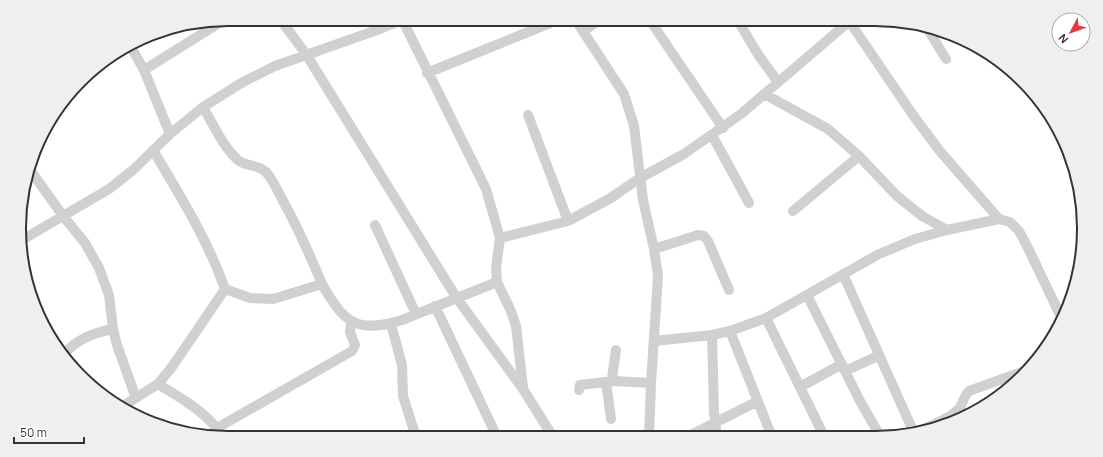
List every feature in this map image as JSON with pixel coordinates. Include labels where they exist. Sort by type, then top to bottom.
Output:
[{"type":"street","points":[[144,70],[214,26]]},
{"type":"street","points":[[285,26],[306,54],[456,298],[523,389],[549,431]]},
{"type":"street","points":[[26,238],[109,190],[170,134],[203,107],[243,82],[275,66],[384,26]]},
{"type":"street","points":[[406,26],[427,73],[486,189],[500,238],[496,268],[497,282],[510,309],[516,326],[523,389]]},
{"type":"street","points":[[427,73],[543,26]]},
{"type":"street","points":[[579,26],[624,94],[634,126],[640,178],[658,276],[650,383],[649,431]]},
{"type":"street","points":[[583,32],[591,26]]},
{"type":"street","points":[[654,26],[723,128]]},
{"type":"street","points":[[741,26],[759,56],[778,82]]},
{"type":"street","points":[[500,238],[568,221],[603,202],[640,178],[684,154],[723,128],[844,26]]},
{"type":"street","points":[[855,26],[913,115],[939,150],[999,219]]},
{"type":"street","points":[[931,34],[946,60]]},
{"type":"street","points":[[133,50],[144,70],[170,134]]},
{"type":"street","points":[[764,94],[828,129],[859,156],[897,196],[922,216],[947,230]]},
{"type":"street","points":[[203,107],[230,152],[239,161],[265,171],[272,181],[299,229],[322,284],[333,304],[341,314],[351,322],[364,325],[391,324],[497,282]]},
{"type":"street","points":[[528,115],[568,221]]},
{"type":"street","points":[[712,135],[749,203]]},
{"type":"street","points":[[153,150],[198,226],[214,258],[225,289]]},
{"type":"street","points":[[793,211],[859,156]]},
{"type":"street","points":[[33,174],[63,216],[85,243],[99,268],[109,295],[113,329],[136,398]]},
{"type":"street","points":[[654,341],[712,335],[730,331],[766,318],[879,254],[915,239],[947,230],[999,219],[1010,222],[1019,231],[1047,285],[1059,312]]},
{"type":"street","points":[[375,225],[416,314]]},
{"type":"street","points":[[654,249],[698,235],[704,236],[708,241],[729,290]]},
{"type":"street","points":[[843,274],[878,356],[911,427]]},
{"type":"street","points":[[225,289],[250,298],[273,299],[322,284]]},
{"type":"street","points":[[127,404],[158,384],[172,367],[225,289]]},
{"type":"street","points":[[807,295],[877,431]]},
{"type":"street","points":[[435,306],[494,431]]},
{"type":"street","points":[[766,318],[822,431]]},
{"type":"street","points":[[223,431],[352,351],[355,345],[350,332],[351,322]]},
{"type":"street","points":[[391,324],[402,364],[403,396],[414,431]]},
{"type":"street","points":[[68,352],[82,339],[96,333],[113,329]]},
{"type":"street","points":[[730,331],[770,431]]},
{"type":"street","points":[[712,335],[715,423],[717,431]]},
{"type":"street","points":[[611,418],[610,382],[612,378],[616,350]]},
{"type":"street","points":[[800,387],[844,368],[878,356]]},
{"type":"street","points":[[942,419],[954,413],[960,407],[963,397],[969,392],[1015,374]]},
{"type":"street","points":[[579,390],[580,385],[610,382],[650,383]]},
{"type":"street","points":[[158,384],[197,408],[218,431]]},
{"type":"street","points":[[699,431],[758,401]]}]
